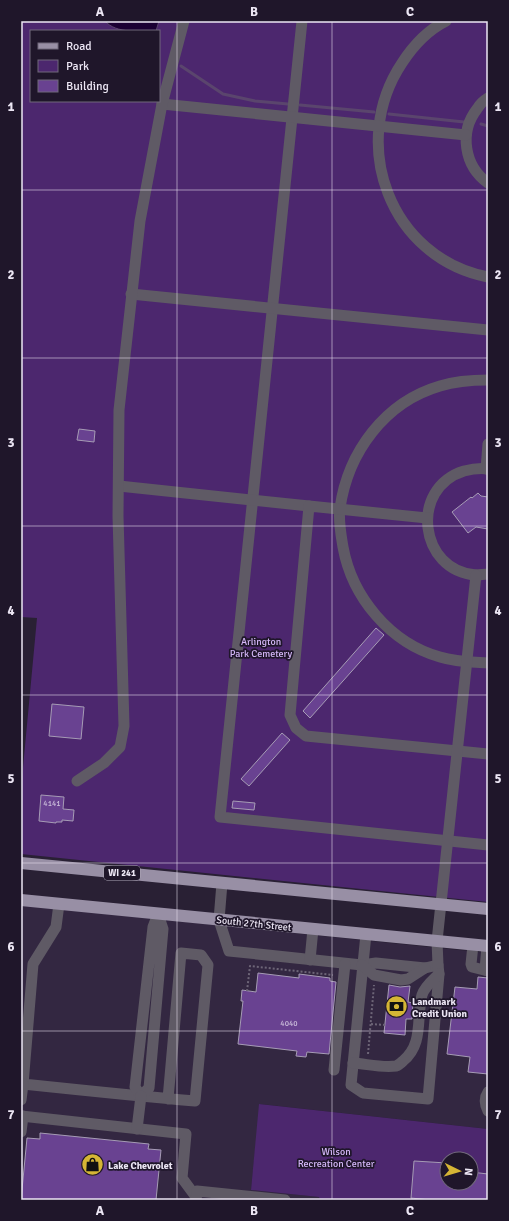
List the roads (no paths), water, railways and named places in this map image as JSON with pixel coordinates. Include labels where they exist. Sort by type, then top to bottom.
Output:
[{"type":"main road","name":"WI 241","points":[[21,863],[488,909]]},
{"type":"main road","name":"South 27th Street","points":[[21,900],[487,946]]},
{"type":"lane","points":[[77,781],[104,763],[120,747],[124,726],[119,486],[119,410],[140,221],[162,104],[184,21]]},
{"type":"lane","points":[[302,21],[220,817],[488,845]]},
{"type":"lane","points":[[443,22],[424,36],[409,53],[394,76],[384,98],[378,127],[378,152],[382,178],[394,206],[410,230],[428,249],[451,264],[476,275],[488,278]]},
{"type":"lane","points":[[488,98],[483,100],[472,114],[465,142],[469,158],[475,171],[488,183]]},
{"type":"lane","points":[[162,104],[466,135]]},
{"type":"lane","points":[[131,294],[488,330]]},
{"type":"lane","points":[[488,380],[467,380],[440,386],[414,396],[392,412],[372,431],[357,454],[346,480],[340,509],[340,534],[346,562],[356,587],[371,611],[391,630],[414,646],[439,657],[466,662],[488,662]]},
{"type":"lane","points":[[488,444],[487,469],[471,469],[458,473],[446,481],[436,491],[430,504],[427,518],[428,534],[434,550],[445,562],[459,571],[476,575],[488,574]]},
{"type":"lane","points":[[119,486],[427,518]]},
{"type":"lane","points":[[309,506],[290,715],[296,728],[306,736],[488,754]]},
{"type":"lane","points":[[366,934],[351,1084],[363,1093],[428,1099],[438,969],[437,941],[476,575]]},
{"type":"lane","points":[[222,883],[219,920],[229,951],[345,964],[362,965],[376,963],[438,969]]},
{"type":"lane","points":[[21,1100],[34,964],[56,928],[59,904]]},
{"type":"lane","points":[[138,1129],[141,1096],[135,1087],[153,927],[158,914]]},
{"type":"lane","points":[[310,960],[313,929]]},
{"type":"lane","points":[[473,945],[472,967],[487,970],[487,946]]},
{"type":"lane","points":[[23,1084],[195,1101],[208,965],[201,955],[181,953],[168,1098]]},
{"type":"lane","points":[[345,964],[331,1070],[398,1066],[408,1057],[414,1050],[417,1041],[422,995],[425,987],[438,969]]},
{"type":"lane","points":[[488,1092],[485,1105],[488,1111]]},
{"type":"lane","points":[[21,1132],[22,1116],[186,1134],[182,1178],[196,1199]]},
{"type":"lane","points":[[196,1199],[197,1191],[285,1200]]},
{"type":"waterway","points":[[181,66],[223,94],[255,101],[288,104]]},
{"type":"waterway","points":[[300,105],[374,112]]},
{"type":"waterway","points":[[389,114],[464,122]]},
{"type":"waterway","points":[[481,124],[488,126]]},
{"type":"place","name":"Landmark Credit Union","points":[[397,1007]]},
{"type":"place","name":"Lake Chevrolet","points":[[92,1165]]},
{"type":"park label","name":"Arlington Park Cemetery","points":[[261,646]]},
{"type":"park label","name":"Wilson Recreation Center","points":[[336,1156]]}]
